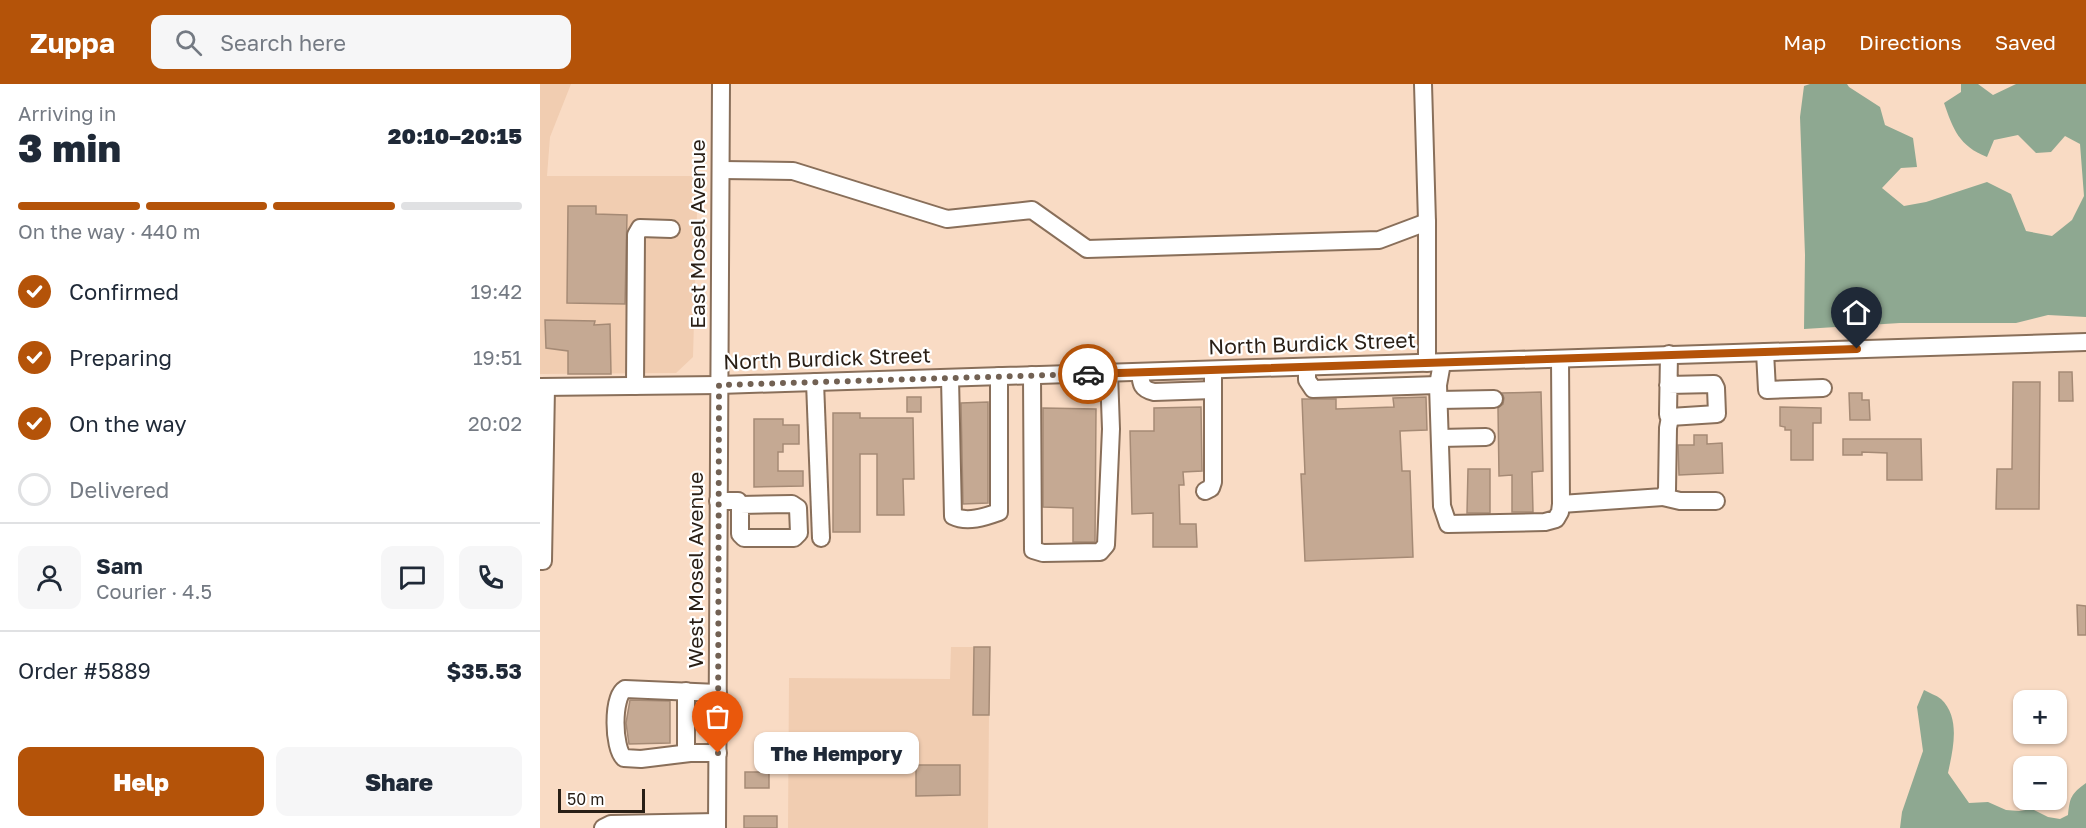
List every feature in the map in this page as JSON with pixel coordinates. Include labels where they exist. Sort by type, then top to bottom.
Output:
[{"type":"street","name":"East Mosel Avenue","points":[[719,385],[721,84]]},
{"type":"street","points":[[1423,84],[1427,222],[1438,393],[1442,506],[1448,524],[1545,522],[1556,519],[1561,504],[1560,359]]},
{"type":"street","points":[[721,170],[793,171],[947,219],[1032,210],[1087,249],[1379,240],[1427,222]]},
{"type":"street","points":[[634,386],[636,235],[640,228],[671,229]]},
{"type":"street","name":"North Burdick Street","points":[[543,387],[719,385],[2086,342]]},
{"type":"street","points":[[1765,352],[1767,390],[1822,388]]},
{"type":"street","points":[[1663,497],[1667,490],[1670,354]]},
{"type":"street","points":[[1307,367],[1307,380],[1313,389],[1438,393],[1494,399]]},
{"type":"street","points":[[1205,491],[1211,488],[1213,482],[1213,370]]},
{"type":"street","points":[[1175,371],[1176,391]]},
{"type":"street","points":[[1140,372],[1141,385],[1144,390],[1154,392],[1213,390]]},
{"type":"street","points":[[1032,375],[1033,550],[1043,553],[1100,552],[1106,545],[1111,429],[1109,373]]},
{"type":"street","points":[[950,378],[953,516],[960,519],[981,518],[999,512],[999,376]]},
{"type":"street","points":[[815,382],[821,538]]},
{"type":"street","points":[[1668,385],[1709,383],[1714,384],[1716,388],[1717,414],[1670,417]]},
{"type":"street","name":"West Mosel Avenue","points":[[717,825],[719,385]]},
{"type":"street","points":[[540,561],[543,561],[543,387]]},
{"type":"street","points":[[1440,438],[1486,437]]},
{"type":"street","points":[[1561,504],[1663,497],[1680,501],[1716,501]]},
{"type":"street","points":[[718,501],[738,501],[740,505]]},
{"type":"street","points":[[718,693],[625,689],[620,692],[617,700],[616,730],[619,752],[624,758],[641,759],[686,753],[718,753]]},
{"type":"street","points":[[686,691],[686,753]]},
{"type":"street","points":[[603,828],[611,824],[717,825]]},
{"type":"shaded area","points":[[540,84],[571,84],[550,137],[547,176],[698,176],[693,357],[676,373],[540,374]]},
{"type":"shaded area","points":[[951,647],[974,647],[974,715],[989,715],[988,828],[788,828],[789,678],[950,679]]},
{"type":"green space","points":[[1847,84],[1880,107],[1885,125],[1913,138],[1917,167],[1901,168],[1882,188],[1904,206],[1926,202],[1987,182],[2011,194],[2026,231],[2052,236],[2072,220],[2084,196],[2080,144],[2065,136],[2051,152],[2036,153],[2018,135],[1994,140],[1987,157],[1970,148],[1958,136],[1944,103],[1961,92],[1961,84],[1978,84],[1993,95],[2016,84],[2086,84],[2086,317],[2048,315],[2016,323],[1900,323],[1804,329],[1805,255],[1800,117],[1804,86]]},
{"type":"green space","points":[[1924,690],[1937,696],[1947,707],[1951,715],[1954,734],[1948,773],[1969,803],[1988,802],[2006,810],[2034,810],[2048,817],[2060,819],[2068,815],[2072,796],[2086,783],[2086,828],[1900,828],[1902,812],[1923,751],[1917,707]]},
{"type":"building","points":[[568,206],[596,206],[596,214],[627,215],[625,304],[567,303]]},
{"type":"building","points":[[545,320],[595,321],[594,325],[610,324],[611,374],[568,374],[568,351],[546,348]]},
{"type":"building","points":[[2059,372],[2072,372],[2073,401],[2059,401]]},
{"type":"building","points":[[2013,382],[2040,382],[2039,509],[1996,509],[1997,469],[2012,469]]},
{"type":"building","points":[[1541,392],[1543,471],[1532,472],[1533,512],[1512,512],[1512,475],[1499,476],[1498,408],[1503,404],[1502,393]]},
{"type":"building","points":[[1849,393],[1862,393],[1862,400],[1869,400],[1870,420],[1850,420]]},
{"type":"building","points":[[907,397],[921,397],[921,412],[907,412]]},
{"type":"building","points":[[1426,397],[1427,430],[1400,431],[1402,471],[1410,471],[1413,557],[1305,561],[1301,474],[1305,474],[1302,399],[1336,399],[1336,409],[1394,407],[1393,398]]},
{"type":"building","points":[[988,402],[988,503],[963,504],[961,403]]},
{"type":"building","points":[[1201,407],[1202,471],[1183,472],[1184,485],[1179,485],[1180,524],[1196,524],[1197,547],[1153,547],[1153,513],[1132,514],[1130,431],[1154,431],[1154,408]]},
{"type":"building","points":[[1780,407],[1821,408],[1821,423],[1813,423],[1813,460],[1791,460],[1791,430],[1785,430],[1785,427],[1780,426]]},
{"type":"building","points":[[1043,408],[1096,409],[1095,542],[1073,542],[1073,508],[1043,507]]},
{"type":"building","points":[[833,413],[860,413],[860,418],[913,418],[914,479],[903,479],[904,515],[877,515],[877,454],[860,454],[860,532],[833,532]]},
{"type":"building","points":[[754,419],[783,419],[783,425],[799,425],[799,444],[783,444],[783,452],[778,452],[778,471],[803,471],[803,486],[754,487]]},
{"type":"building","points":[[1694,435],[1707,435],[1707,444],[1722,443],[1723,473],[1679,475],[1678,445],[1694,445]]},
{"type":"building","points":[[1843,439],[1921,439],[1922,480],[1887,480],[1887,453],[1862,452],[1862,455],[1843,455]]},
{"type":"building","points":[[1468,469],[1490,469],[1490,513],[1467,513]]},
{"type":"building","points":[[2077,605],[2086,606],[2086,635],[2078,635]]},
{"type":"building","points":[[974,647],[990,647],[989,715],[973,715]]},
{"type":"building","points":[[630,700],[670,701],[670,743],[629,744],[626,723]]},
{"type":"building","points":[[916,765],[960,765],[960,795],[916,796]]},
{"type":"building","points":[[745,772],[769,772],[769,788],[745,788]]},
{"type":"building","points":[[744,816],[777,816],[777,828],[744,828]]},
{"type":"way so far","points":[[718,753],[719,385],[1088,374]]},
{"type":"place","name":"The Hempory","points":[[718,753]]},
{"type":"route","points":[[1088,374],[1857,349]]}]
